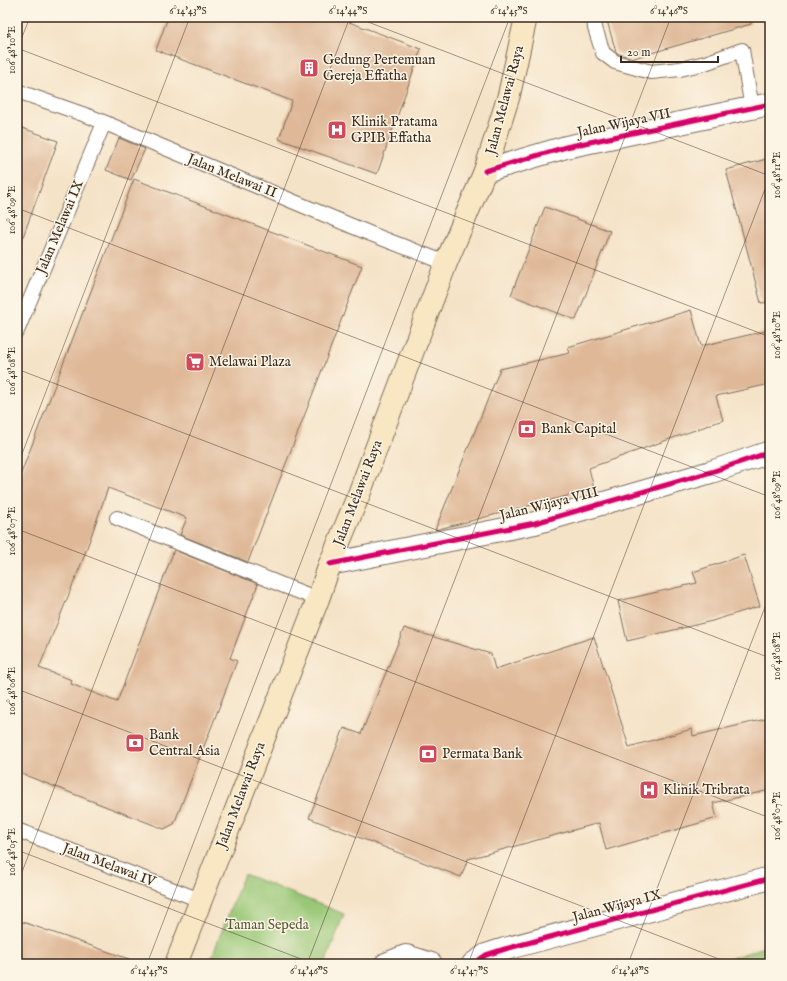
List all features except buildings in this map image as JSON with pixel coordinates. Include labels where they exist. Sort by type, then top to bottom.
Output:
[{"type":"main road","name":"Jalan Melawai Raya","points":[[176,964],[318,599],[330,564],[359,494],[446,263],[485,171],[509,95],[526,17]]},
{"type":"street","name":"Jalan Wijaya VII","points":[[485,171],[566,147],[761,106]]},
{"type":"street","name":"Jalan Wijaya VIII","points":[[330,564],[535,523],[711,472],[770,452]]},
{"type":"street","name":"Jalan Wijaya IX","points":[[473,964],[486,955],[505,949],[770,878]]},
{"type":"street","points":[[386,964],[406,956],[431,964]]},
{"type":"lane","points":[[594,17],[595,28],[603,53],[615,62],[651,72],[680,69],[742,50],[761,106]]},
{"type":"lane","name":"Jalan Melawai II","points":[[17,91],[90,117],[364,231],[446,263]]},
{"type":"lane","name":"Jalan Melawai IX","points":[[17,331],[104,123]]},
{"type":"lane","points":[[117,518],[318,599]]},
{"type":"lane","name":"Jalan Melawai IV","points":[[17,830],[200,900]]},
{"type":"green space","name":"Taman Sepeda","points":[[244,874],[344,914],[325,964],[209,964]]},
{"type":"green space","points":[[770,945],[770,964],[715,964]]},
{"type":"cycle path","points":[[485,171],[566,147],[770,104]]},
{"type":"cycle path","points":[[330,564],[535,523],[711,472],[770,452]]},
{"type":"cycle path","points":[[473,964],[486,955],[505,949],[770,878]]},
{"type":"place","name":"Gedung Pertemuan Gereja Effatha","points":[[309,68]]},
{"type":"place","name":"Klinik Pratama GPIB Effatha","points":[[337,130]]},
{"type":"place","name":"Melawai Plaza","points":[[195,362]]},
{"type":"place","name":"Bank Capital","points":[[527,429]]},
{"type":"place","name":"Bank Central Asia","points":[[135,743]]},
{"type":"place","name":"Permata Bank","points":[[428,754]]},
{"type":"place","name":"Klinik Tribrata","points":[[649,790]]}]
